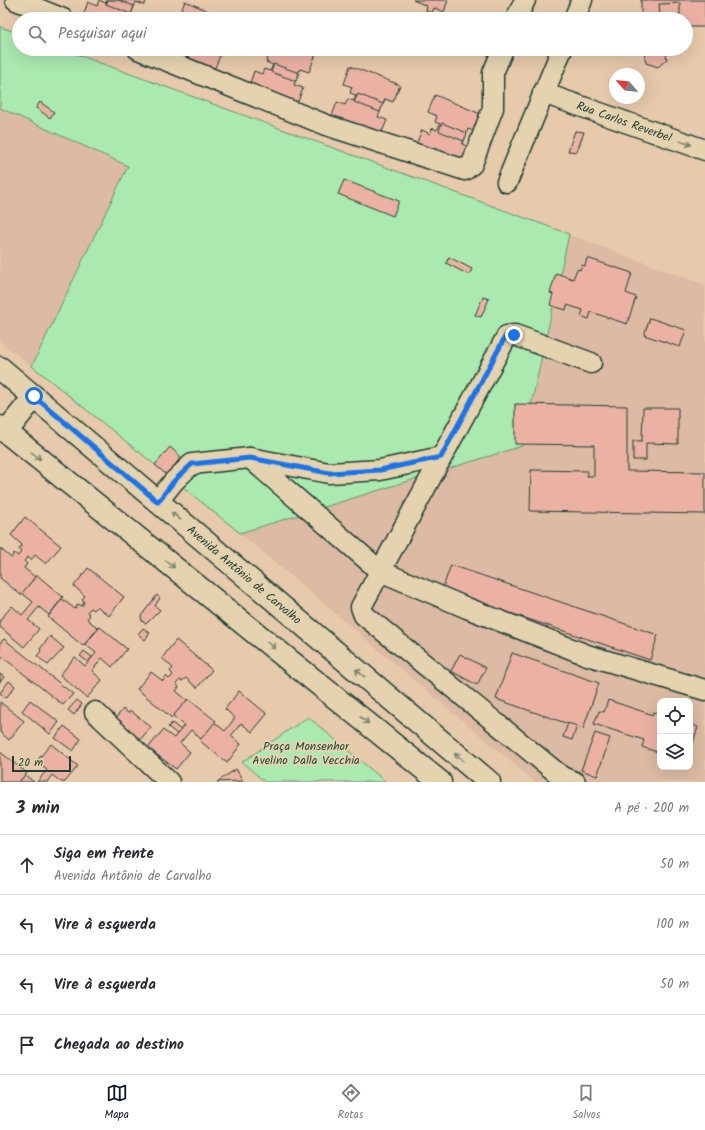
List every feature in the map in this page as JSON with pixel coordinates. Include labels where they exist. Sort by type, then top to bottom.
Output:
[{"type":"main road","name":"Avenida Antônio de Carvalho","points":[[2,375],[34,396],[489,782]]},
{"type":"main road","points":[[34,396],[3,430],[440,782]]},
{"type":"street","points":[[16,0],[46,12]]},
{"type":"street","points":[[519,12],[525,0]]},
{"type":"street","points":[[577,12],[582,0]]},
{"type":"street","points":[[155,56],[326,125],[465,170],[472,164],[493,108],[493,73],[499,56]]},
{"type":"street","points":[[507,182],[559,56]]},
{"type":"street","name":"Rua Carlos Reverbel","points":[[543,93],[705,150]]},
{"type":"street","points":[[575,782],[562,777],[364,615],[361,607],[506,336],[514,335],[591,363]]},
{"type":"street","points":[[158,502],[174,481],[192,464],[250,458],[329,473],[380,470],[441,457]]},
{"type":"street","points":[[250,458],[380,571],[587,656],[705,690]]},
{"type":"street","points":[[95,712],[169,782]]},
{"type":"shaded area","points":[[0,27],[12,31],[12,56],[81,56],[705,285],[705,782],[535,782],[240,533],[0,341]]},
{"type":"green space","points":[[0,27],[12,31],[12,56],[81,56],[569,234],[522,446],[240,533],[32,366],[128,166],[0,108]]},
{"type":"green space","name":"Praça Monsenhor Avelino Dalla Vecchia","points":[[308,717],[386,782],[265,782],[242,762]]},
{"type":"building","points":[[99,0],[106,3],[107,0],[147,0],[144,5],[136,2],[132,12],[84,12],[88,2],[97,6]]},
{"type":"building","points":[[108,0],[118,0],[134,6],[132,12],[126,12],[106,4]]},
{"type":"building","points":[[413,0],[448,0],[444,12],[434,8],[432,12],[426,11],[427,6]]},
{"type":"building","points":[[641,0],[705,0],[705,27],[693,27],[693,12],[641,12]]},
{"type":"building","points":[[185,1],[211,12],[181,12]]},
{"type":"building","points":[[680,3],[680,12],[660,12],[659,4]]},
{"type":"building","points":[[176,56],[220,56],[213,72]]},
{"type":"building","points":[[268,56],[315,56],[309,72],[300,69],[294,85],[303,88],[297,104],[249,86],[254,71],[262,74],[264,69],[270,71],[273,65],[266,62]]},
{"type":"building","points":[[645,56],[666,56],[667,59],[658,67],[646,63]]},
{"type":"building","points":[[274,64],[299,73],[296,81],[271,72]]},
{"type":"building","points":[[350,66],[400,85],[393,102],[385,99],[378,117],[387,120],[380,137],[331,119],[337,102],[345,105],[348,99],[354,101],[356,95],[350,93],[352,87],[344,84]]},
{"type":"building","points":[[358,94],[383,104],[380,112],[354,102]]},
{"type":"building","points":[[435,95],[483,115],[476,132],[468,129],[462,144],[471,148],[463,166],[415,147],[422,130],[430,134],[432,128],[437,130],[440,124],[435,122],[437,116],[428,112]]},
{"type":"building","points":[[40,102],[54,112],[50,118],[36,108]]},
{"type":"building","points":[[442,123],[467,133],[464,141],[439,131]]},
{"type":"building","points":[[575,131],[584,132],[577,152],[568,151]]},
{"type":"building","points":[[344,180],[399,201],[393,216],[338,194]]},
{"type":"building","points":[[449,257],[472,269],[469,275],[446,263]]},
{"type":"building","points":[[587,258],[632,273],[626,293],[636,297],[627,324],[591,312],[589,319],[581,316],[583,310],[567,305],[566,310],[550,305],[553,294],[550,293],[556,273],[573,279],[577,269],[580,270],[582,265],[585,266]]},
{"type":"building","points":[[483,297],[489,299],[481,317],[475,315]]},
{"type":"building","points":[[650,318],[686,330],[680,347],[644,335]]},
{"type":"building","points":[[515,404],[627,406],[627,471],[705,472],[705,514],[530,511],[531,470],[587,471],[587,476],[594,476],[594,445],[515,444]]},
{"type":"building","points":[[643,408],[678,408],[678,444],[646,443],[646,460],[633,460],[633,441],[642,441]]},
{"type":"building","points":[[170,447],[181,457],[167,475],[155,465]]},
{"type":"building","points":[[25,517],[61,546],[46,564],[35,555],[31,560],[28,557],[24,561],[27,564],[24,568],[35,577],[21,595],[0,578],[0,548],[11,558],[14,553],[18,556],[21,552],[19,549],[22,545],[11,535]]},
{"type":"building","points":[[451,565],[658,635],[650,660],[442,590]]},
{"type":"building","points":[[88,568],[124,597],[109,616],[97,606],[94,610],[91,608],[87,612],[90,615],[87,619],[98,628],[83,646],[48,617],[62,599],[75,609],[78,604],[82,606],[84,602],[82,599],[85,596],[74,586]]},
{"type":"building","points":[[37,575],[63,597],[49,615],[39,607],[28,620],[39,629],[24,647],[0,627],[0,620],[12,606],[22,615],[33,602],[22,593]]},
{"type":"building","points":[[157,595],[160,598],[155,606],[160,610],[146,624],[142,621],[141,616]]},
{"type":"building","points":[[100,627],[127,649],[112,667],[102,658],[92,671],[102,680],[87,698],[60,675],[75,657],[85,666],[96,653],[85,644]]},
{"type":"building","points":[[143,628],[150,633],[145,640],[138,634]]},
{"type":"building","points":[[50,636],[64,648],[48,665],[37,656],[41,651],[40,649]]},
{"type":"building","points":[[4,639],[73,694],[63,705],[0,655],[0,643]]},
{"type":"building","points":[[176,640],[212,670],[197,688],[186,678],[182,681],[180,680],[176,684],[179,687],[176,691],[187,700],[172,718],[137,689],[151,672],[163,681],[166,676],[169,679],[173,675],[170,671],[173,668],[162,658]]},
{"type":"building","points":[[84,651],[92,657],[88,662],[80,656]]},
{"type":"building","points":[[512,653],[599,683],[583,729],[496,699]]},
{"type":"building","points":[[460,654],[486,668],[477,685],[451,671]]},
{"type":"building","points":[[0,674],[4,677],[0,682]]},
{"type":"building","points":[[9,681],[15,686],[6,698],[0,693]]},
{"type":"building","points":[[239,691],[267,714],[252,732],[241,723],[231,736],[241,744],[227,763],[199,740],[214,722],[225,731],[235,718],[225,709]]},
{"type":"building","points":[[188,699],[216,721],[201,739],[191,730],[180,743],[190,752],[176,769],[148,748],[163,730],[174,738],[184,725],[173,716]]},
{"type":"building","points":[[30,700],[59,722],[50,734],[22,711]]},
{"type":"building","points":[[77,700],[82,704],[74,715],[68,710]]},
{"type":"building","points":[[608,700],[653,715],[653,712],[657,713],[657,752],[642,747],[644,740],[594,724],[599,711],[604,712]]},
{"type":"building","points":[[0,702],[24,721],[9,740],[0,732]]},
{"type":"building","points":[[123,709],[128,713],[131,711],[151,727],[139,741],[115,719]]},
{"type":"building","points":[[172,723],[181,730],[177,734],[168,727]]},
{"type":"building","points":[[568,723],[577,726],[572,740],[563,737]]},
{"type":"building","points":[[693,725],[698,727],[693,743]]},
{"type":"building","points":[[64,726],[81,739],[73,751],[55,738]]},
{"type":"building","points":[[595,733],[610,738],[597,776],[581,770]]},
{"type":"building","points":[[51,744],[78,766],[65,782],[61,782],[52,775],[47,782],[37,782],[47,770],[36,762]]},
{"type":"building","points":[[0,752],[27,773],[19,782],[0,782]]},
{"type":"building","points":[[236,769],[243,781],[217,782]]},
{"type":"building","points":[[25,775],[34,782],[19,782]]},
{"type":"route","points":[[34,396],[158,502],[174,481],[192,464],[250,458],[329,473],[380,470],[441,457],[504,339],[506,336],[514,335]]}]
